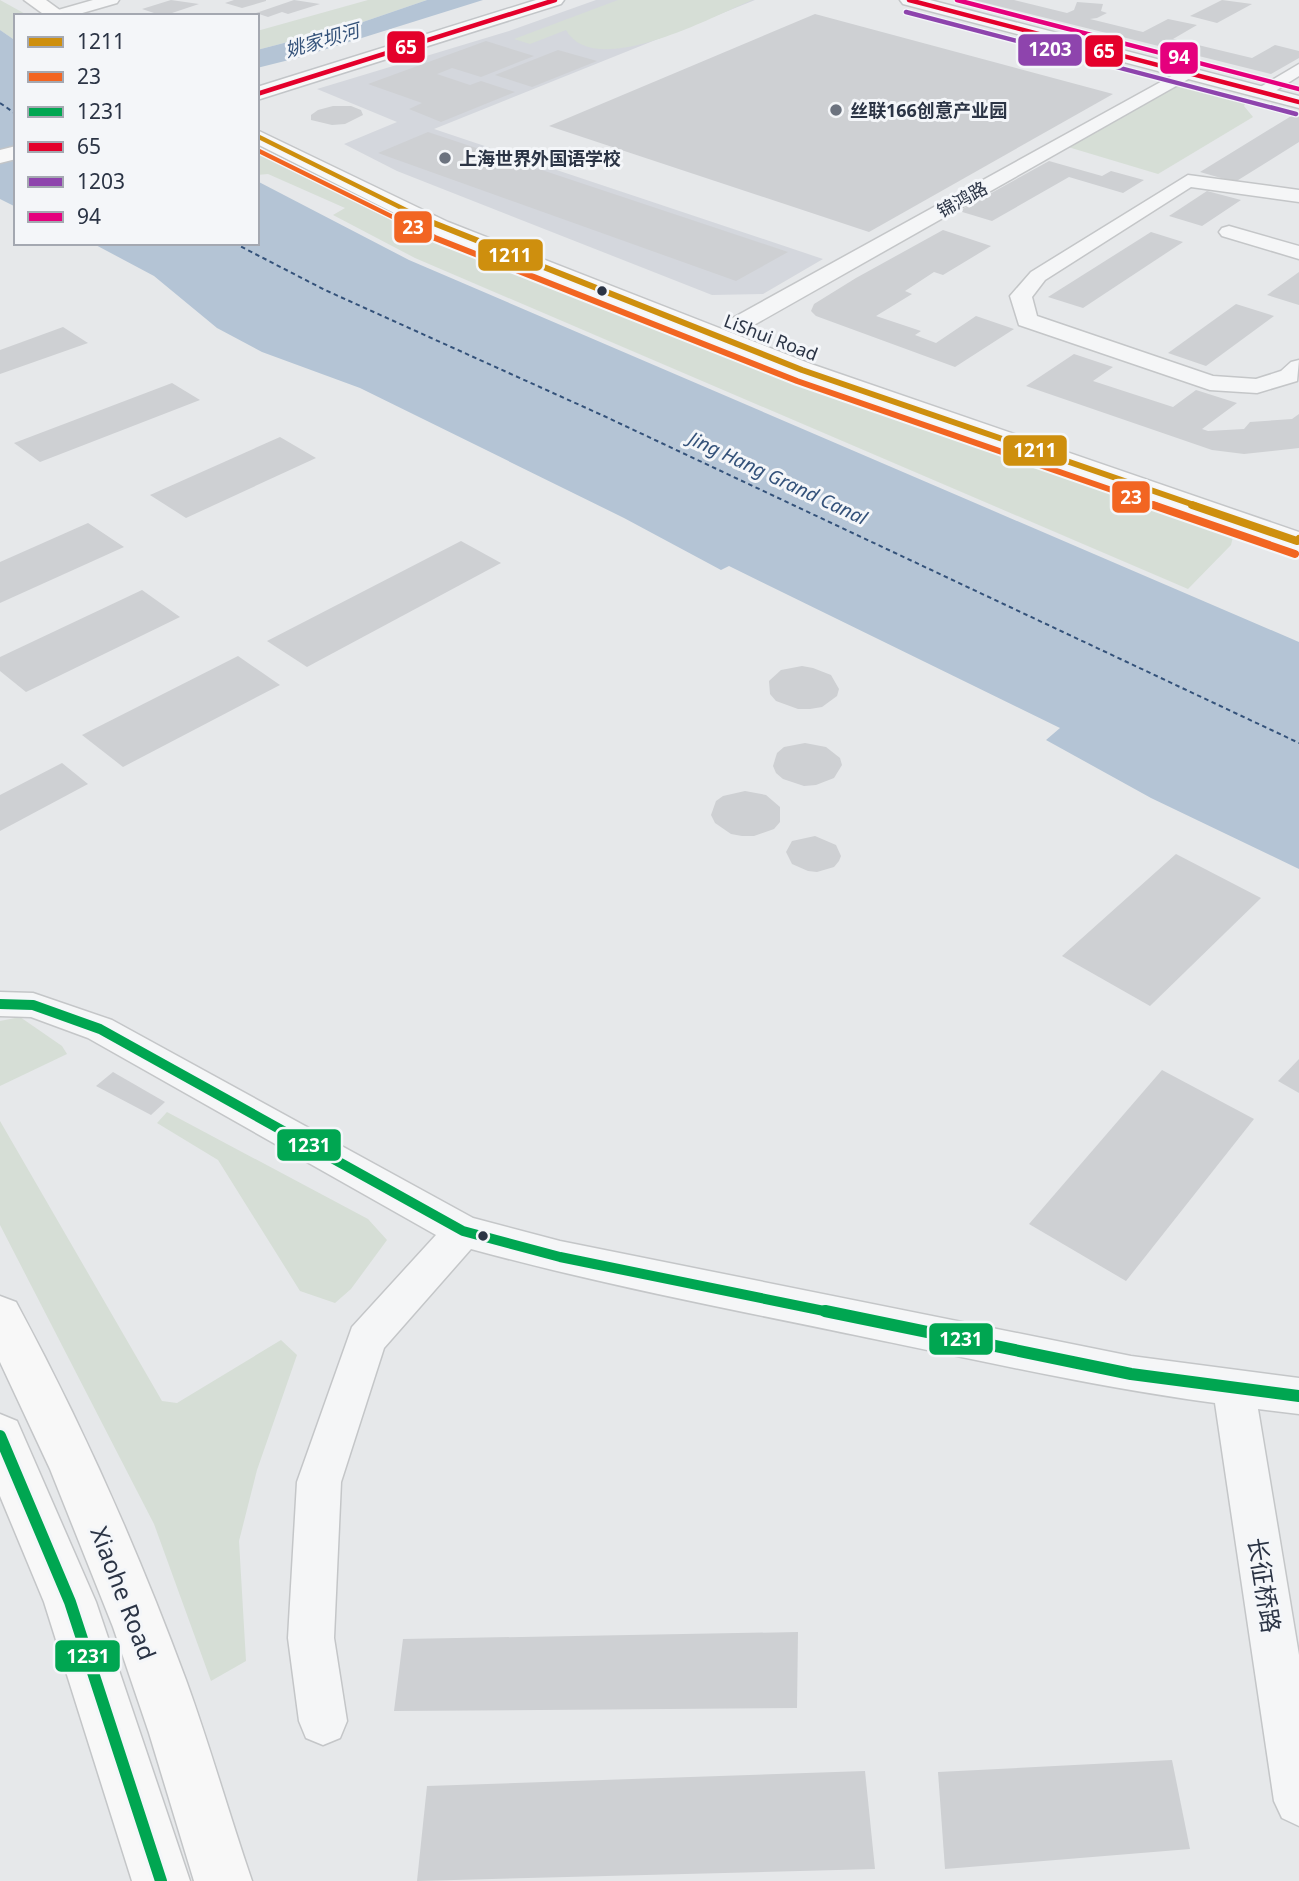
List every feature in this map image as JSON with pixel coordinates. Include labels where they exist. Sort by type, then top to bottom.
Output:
[{"type":"main road","points":[[33,0],[67,11]]},
{"type":"main road","points":[[259,79],[517,0]]},
{"type":"main road","points":[[259,93],[555,0]]},
{"type":"main road","name":"LiShui Road","points":[[259,121],[461,216],[737,325],[1298,535]]},
{"type":"main road","name":"LiShui Road","points":[[259,137],[440,227],[802,370],[1298,535]]},
{"type":"main road","name":"Xiaohe Road","points":[[0,1317],[29,1370],[106,1541],[177,1734],[223,1881]]},
{"type":"main road","points":[[0,1436],[70,1602],[161,1881]]},
{"type":"street","points":[[67,11],[111,0]]},
{"type":"street","points":[[909,0],[1299,102]]},
{"type":"street","points":[[1261,92],[1299,69]]},
{"type":"street","name":"锦鸿路","points":[[737,325],[1186,73]]},
{"type":"street","points":[[1299,196],[1188,181],[1038,276],[1021,296],[1027,320],[1210,383],[1256,386],[1289,376],[1299,367]]},
{"type":"street","points":[[1229,232],[1299,253]]},
{"type":"street","points":[[0,1004],[33,1005],[100,1029],[463,1231],[560,1257],[1131,1374],[1299,1396]]},
{"type":"street","points":[[323,1721],[311,1638],[319,1482],[366,1339],[463,1231]]},
{"type":"street","name":"长征桥路","points":[[1233,1386],[1298,1793]]},
{"type":"shaded area","points":[[0,0],[25,14],[14,14],[14,40],[0,30]]},
{"type":"shaded area","points":[[368,0],[427,0],[357,24],[259,49],[259,30]]},
{"type":"shaded area","name":"上海世界外国语学校","points":[[596,0],[755,0],[434,129],[823,259],[763,294],[712,295],[397,171],[344,144],[397,122],[317,89],[509,31]]},
{"type":"shaded area","points":[[618,0],[752,0],[684,30],[627,47],[602,49],[580,44],[566,30],[530,44],[514,39]]},
{"type":"shaded area","points":[[1179,85],[1247,100],[1244,106],[1253,117],[1158,174],[1068,147]]},
{"type":"shaded area","points":[[259,148],[428,233],[792,379],[1233,537],[1231,545],[1188,589],[415,258],[333,215],[345,208],[268,174],[259,175]]},
{"type":"shaded area","points":[[20,1017],[62,1046],[67,1054],[0,1086],[0,1021]]},
{"type":"shaded area","points":[[167,1112],[368,1219],[387,1240],[351,1289],[335,1303],[300,1291],[218,1160],[157,1123]]},
{"type":"shaded area","points":[[0,1121],[162,1401],[177,1403],[281,1340],[297,1355],[257,1470],[239,1541],[246,1661],[211,1681],[154,1524],[0,1225]]},
{"type":"water","name":"姚家坝河","points":[[427,0],[483,0],[259,68],[259,49],[357,24]]},
{"type":"water","points":[[0,30],[14,40],[14,206],[0,199]]},
{"type":"water","name":"Jing Hang Grand Canal","points":[[259,182],[409,260],[1299,642],[1299,869],[1151,798],[1046,740],[1060,728],[729,566],[721,570],[624,518],[360,388],[262,352],[217,328],[154,276],[96,245],[259,245]]},
{"type":"building","points":[[171,0],[199,4],[169,14],[157,14],[142,9]]},
{"type":"building","points":[[234,0],[266,1],[242,8],[225,3]]},
{"type":"building","points":[[294,0],[320,4],[268,17],[256,13]]},
{"type":"building","points":[[974,0],[1014,0],[1067,13],[1074,10],[1077,2],[1103,4],[1101,11],[1107,13],[1090,19],[1143,32],[1168,19],[1197,25],[1173,39],[1252,58],[1275,45],[1299,51],[1299,58],[1271,74]]},
{"type":"building","points":[[1222,0],[1252,4],[1217,23],[1190,16]]},
{"type":"building","name":"丝联166创意产业园","points":[[815,14],[1113,94],[869,232],[549,126]]},
{"type":"building","points":[[486,41],[534,56],[481,77],[452,68],[437,74],[470,85],[481,81],[515,92],[441,122],[409,109],[422,103],[368,84]]},
{"type":"building","points":[[558,50],[597,61],[532,87],[495,75]]},
{"type":"building","points":[[333,106],[351,106],[361,110],[363,115],[345,124],[332,125],[311,120],[311,115],[318,110]]},
{"type":"building","points":[[1293,115],[1299,116],[1299,142],[1235,182],[1200,172]]},
{"type":"building","points":[[428,132],[788,252],[736,281],[378,153]]},
{"type":"building","points":[[1049,161],[1102,176],[1111,171],[1144,180],[1123,193],[1069,177],[992,221],[959,211]]},
{"type":"building","points":[[1207,191],[1241,200],[1202,226],[1169,216]]},
{"type":"building","points":[[943,230],[991,246],[943,275],[934,272],[905,291],[912,294],[876,316],[921,331],[915,335],[936,343],[976,316],[1014,329],[955,367],[816,316],[811,311],[814,304],[856,278]]},
{"type":"building","points":[[1151,232],[1183,242],[1083,308],[1048,297]]},
{"type":"building","points":[[1299,272],[1299,305],[1267,295]]},
{"type":"building","points":[[1236,304],[1274,316],[1206,366],[1168,353]]},
{"type":"building","points":[[63,327],[88,343],[0,374],[0,350]]},
{"type":"building","points":[[1074,354],[1113,367],[1093,381],[1173,407],[1196,390],[1237,403],[1202,429],[1208,431],[1244,429],[1250,422],[1292,419],[1299,414],[1299,448],[1244,454],[1212,450],[1026,386]]},
{"type":"building","points":[[172,383],[200,400],[40,462],[14,443]]},
{"type":"building","points":[[280,437],[316,458],[186,518],[150,495]]},
{"type":"building","points":[[88,523],[124,547],[0,603],[0,562]]},
{"type":"building","points":[[461,541],[501,563],[307,667],[267,641]]},
{"type":"building","points":[[142,590],[180,617],[26,692],[0,671],[0,657]]},
{"type":"building","points":[[238,656],[280,685],[123,767],[82,735]]},
{"type":"building","points":[[802,666],[831,675],[839,689],[837,696],[822,707],[810,709],[798,709],[776,701],[770,694],[769,681],[781,670]]},
{"type":"building","points":[[805,743],[826,747],[840,758],[842,765],[834,778],[816,785],[804,786],[783,779],[776,773],[773,766],[777,753],[784,747]]},
{"type":"building","points":[[62,763],[88,784],[0,831],[0,795]]},
{"type":"building","points":[[745,791],[766,795],[780,807],[780,822],[774,829],[754,836],[742,836],[731,834],[715,823],[711,815],[716,801],[723,796]]},
{"type":"building","points":[[815,836],[836,845],[841,856],[834,867],[817,872],[792,864],[786,852],[792,841]]},
{"type":"building","points":[[1176,854],[1261,898],[1150,1006],[1062,956]]},
{"type":"building","points":[[1299,1059],[1299,1093],[1278,1081]]},
{"type":"building","points":[[1162,1070],[1254,1119],[1126,1281],[1029,1224]]},
{"type":"building","points":[[113,1072],[165,1102],[151,1115],[96,1086]]},
{"type":"building","points":[[798,1632],[797,1708],[394,1711],[403,1639]]},
{"type":"building","points":[[1172,1760],[1190,1849],[945,1869],[938,1772]]},
{"type":"building","points":[[865,1771],[875,1869],[417,1881],[427,1786]]},
{"type":"ferry route","points":[[0,103],[14,113]]},
{"type":"ferry route","points":[[238,245],[325,290],[604,416],[1299,743]]},
{"type":"transit line","name":"65","points":[[259,93],[555,0]]},
{"type":"transit line","name":"65","points":[[909,0],[1299,102]]},
{"type":"transit line","name":"94","points":[[957,0],[1299,89]]},
{"type":"transit line","name":"1203","points":[[906,12],[1296,114]]},
{"type":"transit line","name":"1211","points":[[259,137],[440,227],[802,370],[1297,541],[1299,539]]},
{"type":"transit line","name":"23","points":[[259,151],[435,238],[797,381],[1295,554]]},
{"type":"transit line","name":"1231","points":[[0,1004],[33,1005],[100,1029],[463,1231],[560,1257],[1131,1374],[1299,1396]]},
{"type":"transit line","name":"1231","points":[[0,1436],[70,1602],[161,1881]]},
{"type":"place","name":"丝联166创意产业园","points":[[836,110]]},
{"type":"place","name":"上海世界外国语学校","points":[[445,158]]}]
